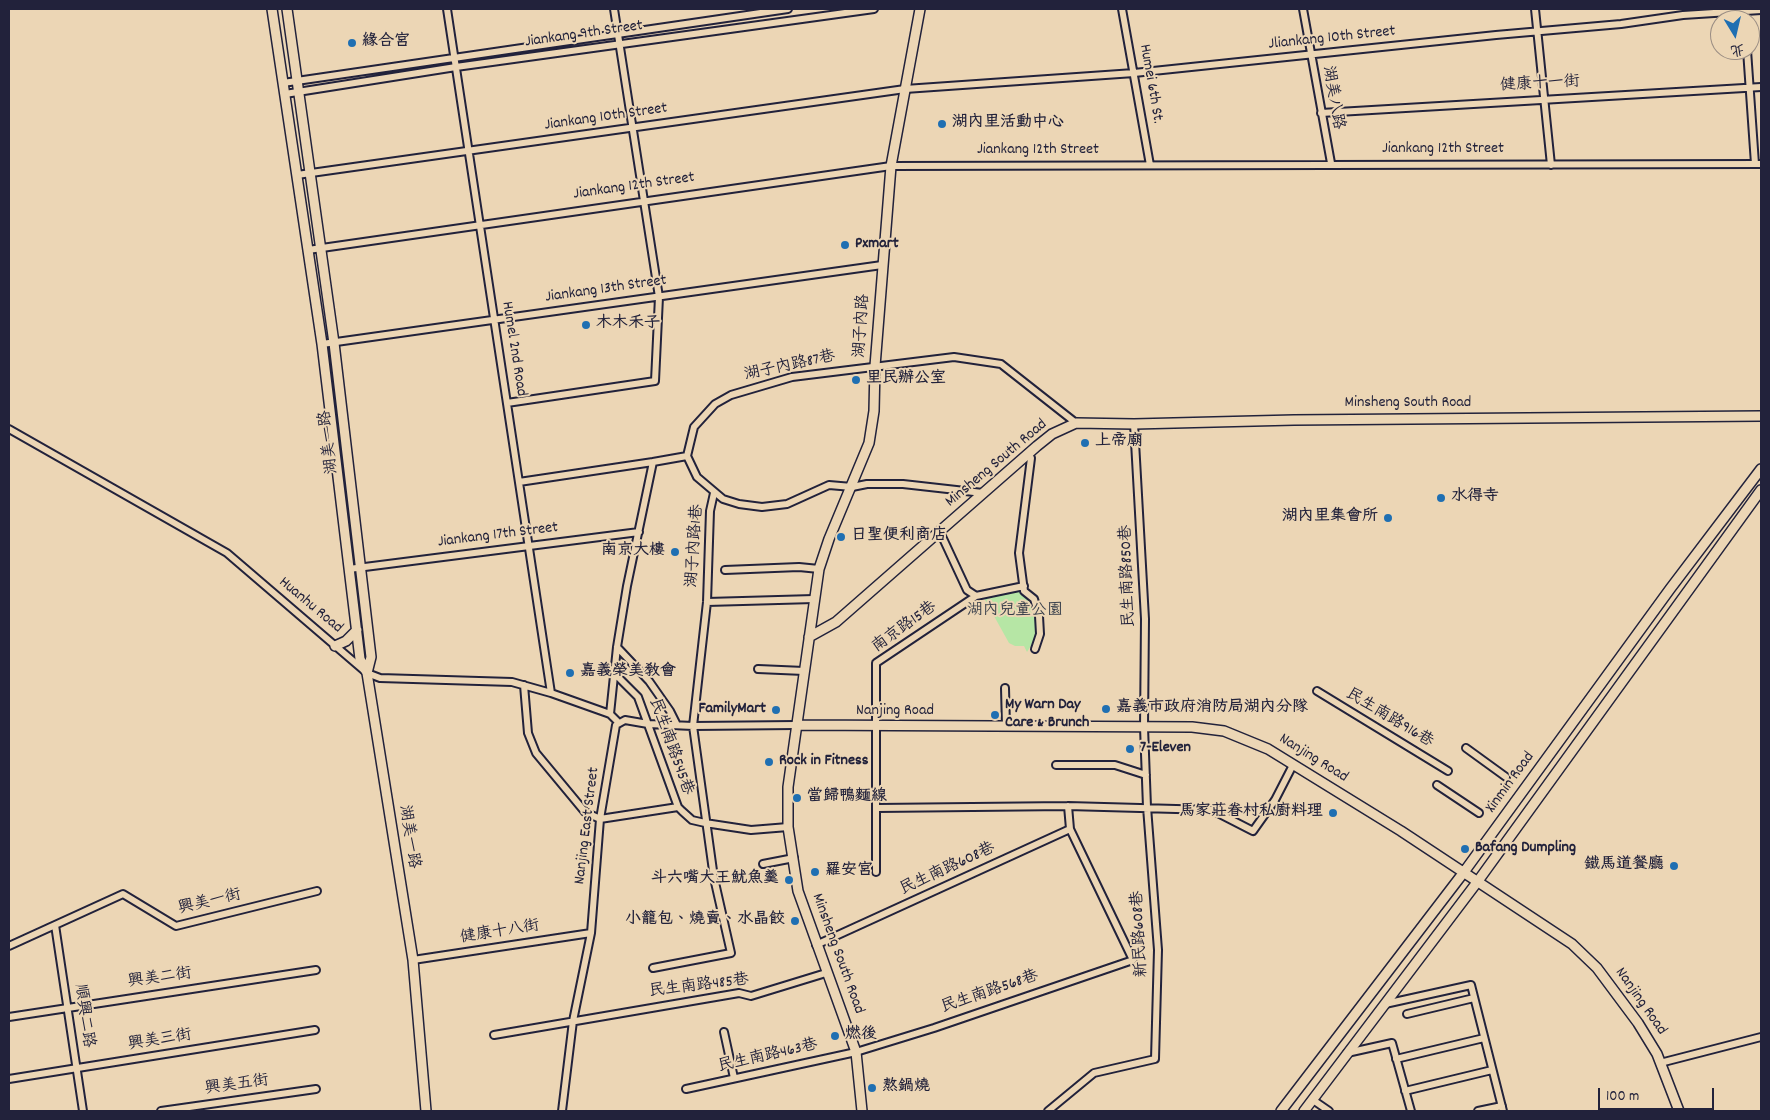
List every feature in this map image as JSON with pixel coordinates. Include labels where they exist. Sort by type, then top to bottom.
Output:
[{"type":"street","points":[[272,9],[322,344],[360,659],[367,673]]},
{"type":"street","name":"湖美一路","points":[[287,9],[334,343],[371,657],[367,673],[413,960],[426,1111]]},
{"type":"street","name":"Humel 2nd Road","points":[[447,9],[551,693]]},
{"type":"street","points":[[507,403],[655,381],[659,297],[614,9]]},
{"type":"street","name":"Jiankang 9th Street","points":[[283,83],[788,9]]},
{"type":"street","name":"Jiankang 9th Street","points":[[299,92],[456,67],[874,9]]},
{"type":"street","name":"湖子內路","points":[[809,637],[819,570],[828,539],[852,487],[869,443],[874,411],[882,265],[891,166],[920,9]]},
{"type":"street","name":"Humei 6th St.","points":[[1122,9],[1150,165]]},
{"type":"street","name":"湖美八路","points":[[1303,9],[1331,163]]},
{"type":"street","points":[[1535,9],[1552,165]]},
{"type":"street","name":"Jliankang 10th Street","points":[[905,89],[1134,74],[1621,24],[1710,13]]},
{"type":"street","points":[[1748,60],[1758,164]]},
{"type":"street","name":"健康十一街","points":[[1321,113],[1544,98],[1761,87]]},
{"type":"street","name":"Jiankang 10th Street","points":[[310,173],[633,129],[905,89]]},
{"type":"street","points":[[285,94],[299,92]]},
{"type":"street","name":"Jiankang 12th Street","points":[[321,248],[644,200],[891,166],[1331,163],[1758,164]]},
{"type":"street","points":[[297,175],[310,173]]},
{"type":"street","points":[[308,250],[321,248]]},
{"type":"street","name":"Jiankang 13th Street","points":[[334,343],[882,265]]},
{"type":"street","points":[[322,344],[334,343]]},
{"type":"street","name":"湖子內路87巷","points":[[687,456],[690,437],[694,427],[715,404],[731,395],[792,377],[954,357],[1001,364],[1076,423]]},
{"type":"street","name":"Minsheng South Road","points":[[862,1111],[856,1052],[816,946],[798,891],[788,827],[788,787],[809,637],[836,622],[1052,434],[1076,423],[1134,424],[1302,420],[1761,416]]},
{"type":"street","name":"民生南路850巷","points":[[1134,424],[1145,619],[1144,727],[1146,775]]},
{"type":"street","name":"Huanhu Road","points":[[9,429],[227,553],[367,673],[380,678],[512,682],[551,693],[610,714],[619,723]]},
{"type":"street","points":[[1028,453],[1031,458],[1019,553],[1024,591],[1034,599],[1039,616],[1040,634],[1035,650]]},
{"type":"street","points":[[519,482],[687,456],[697,477],[714,493],[723,499],[738,504],[762,507],[787,504],[829,485],[852,487],[867,484],[903,484],[983,493]]},
{"type":"street","points":[[610,714],[616,675],[617,647],[627,586],[653,462]]},
{"type":"street","name":"Xinmin Road","points":[[1281,1111],[1464,872],[1670,589],[1761,469]]},
{"type":"street","name":"Xinmin Road","points":[[1304,1111],[1478,881],[1761,490]]},
{"type":"street","name":"湖子內路1巷","points":[[652,968],[731,953],[714,878],[693,726],[706,602],[710,510],[714,493]]},
{"type":"street","name":"Jiankang 17th Street","points":[[360,568],[639,532]]},
{"type":"street","points":[[940,532],[968,590],[976,596]]},
{"type":"street","points":[[725,570],[800,567],[819,570]]},
{"type":"street","points":[[349,569],[360,568]]},
{"type":"street","name":"南京路15巷","points":[[878,727],[876,663],[976,596],[1024,586]]},
{"type":"street","name":"湖子內路1巷","points":[[706,602],[814,599]]},
{"type":"street","points":[[336,646],[346,641],[357,630]]},
{"type":"street","points":[[617,647],[649,681],[670,711],[676,725]]},
{"type":"street","points":[[758,669],[804,671]]},
{"type":"street","name":"民生南路545巷","points":[[616,675],[638,697],[678,807],[692,820],[752,830],[788,827]]},
{"type":"street","points":[[524,685],[528,733],[536,754],[585,812],[600,819]]},
{"type":"street","points":[[1004,688],[1006,726]]},
{"type":"street","name":"民生南路916巷","points":[[1317,691],[1448,771]]},
{"type":"street","points":[[619,723],[625,720],[648,724],[693,726],[796,725]]},
{"type":"street","name":"Nanjing East Street","points":[[562,1111],[573,1021],[590,934],[600,819],[616,725],[619,723]]},
{"type":"street","name":"Nanjing Road","points":[[796,725],[878,727],[1192,727],[1224,731],[1268,749],[1464,872],[1572,944],[1597,968],[1638,1023],[1660,1063],[1679,1111]]},
{"type":"street","points":[[876,872],[878,727]]},
{"type":"street","points":[[1466,748],[1506,777]]},
{"type":"street","points":[[1056,764],[1115,764],[1146,775]]},
{"type":"street","points":[[877,808],[1068,806],[1212,810],[1253,831],[1275,800],[1293,765]]},
{"type":"street","name":"新民路608巷","points":[[1048,1111],[1094,1074],[1155,1059],[1158,950],[1146,775]]},
{"type":"street","points":[[1437,785],[1479,813]]},
{"type":"street","points":[[1068,806],[1070,829]]},
{"type":"street","name":"民生南路545巷","points":[[600,819],[678,807]]},
{"type":"street","name":"民生南路608巷","points":[[816,946],[1070,829]]},
{"type":"street","name":"民生南路568巷","points":[[856,1052],[1132,960],[1070,829]]},
{"type":"street","points":[[763,864],[794,858]]},
{"type":"street","name":"興美一街","points":[[9,946],[123,894],[176,926],[317,891]]},
{"type":"street","name":"順興二路","points":[[56,925],[83,1111]]},
{"type":"street","name":"健康十八街","points":[[413,960],[590,934]]},
{"type":"street","name":"興美二街","points":[[9,1016],[316,970]]},
{"type":"street","name":"民生南路485巷","points":[[494,1035],[739,993],[751,996],[826,973]]},
{"type":"street","points":[[1385,1004],[1471,985],[1502,1109],[1478,1111]]},
{"type":"street","points":[[1407,1014],[1474,998]]},
{"type":"street","name":"興美三街","points":[[9,1078],[315,1030]]},
{"type":"street","points":[[724,1032],[734,1078]]},
{"type":"street","points":[[1660,1063],[1761,1037]]},
{"type":"street","points":[[1396,1060],[1484,1038]]},
{"type":"street","points":[[1347,1053],[1392,1044],[1411,1111]]},
{"type":"street","name":"民生南路463巷","points":[[686,1089],[856,1052]]},
{"type":"street","points":[[1405,1091],[1492,1070]]},
{"type":"street","name":"興美五街","points":[[162,1111],[316,1089]]},
{"type":"street","points":[[1313,1100],[1329,1111]]},
{"type":"green space","name":"湖內兒童公園","points":[[1020,590],[1032,600],[1038,617],[1038,634],[1027,652],[1024,646],[1015,646],[1009,643],[984,598],[996,593]]},
{"type":"place","name":"緣合宮","points":[[352,43]]},
{"type":"place","name":"湖內里活動中心","points":[[942,124]]},
{"type":"place","name":"Pxmart","points":[[845,245]]},
{"type":"place","name":"木木禾子","points":[[586,325]]},
{"type":"place","name":"里民辦公室","points":[[856,380]]},
{"type":"place","name":"上帝廟","points":[[1085,443]]},
{"type":"place","name":"水得寺","points":[[1441,498]]},
{"type":"place","name":"湖內里集會所","points":[[1388,518]]},
{"type":"place","name":"日聖便利商店","points":[[841,537]]},
{"type":"place","name":"南京大樓","points":[[675,552]]},
{"type":"place","name":"嘉義榮美教會","points":[[570,673]]},
{"type":"place","name":"嘉義市政府消防局湖內分隊","points":[[1106,709]]},
{"type":"place","name":"FamilyMart","points":[[776,710]]},
{"type":"place","name":"My Warn Day Care & Brunch","points":[[995,715]]},
{"type":"place","name":"7-Eleven","points":[[1130,749]]},
{"type":"place","name":"Rock in Fitness","points":[[769,762]]},
{"type":"place","name":"當歸鴨麵線","points":[[797,798]]},
{"type":"place","name":"馬家莊眷村私廚料理","points":[[1333,813]]},
{"type":"place","name":"Bafang Dumpling","points":[[1465,849]]},
{"type":"place","name":"鐵馬道餐廳","points":[[1674,866]]},
{"type":"place","name":"羅安宮","points":[[815,872]]},
{"type":"place","name":"斗六嘴大王魷魚羹","points":[[789,880]]},
{"type":"place","name":"小籠包、燒賣、水晶餃","points":[[795,921]]},
{"type":"place","name":"燃後","points":[[835,1036]]},
{"type":"place","name":"熬鍋燒","points":[[872,1088]]}]
